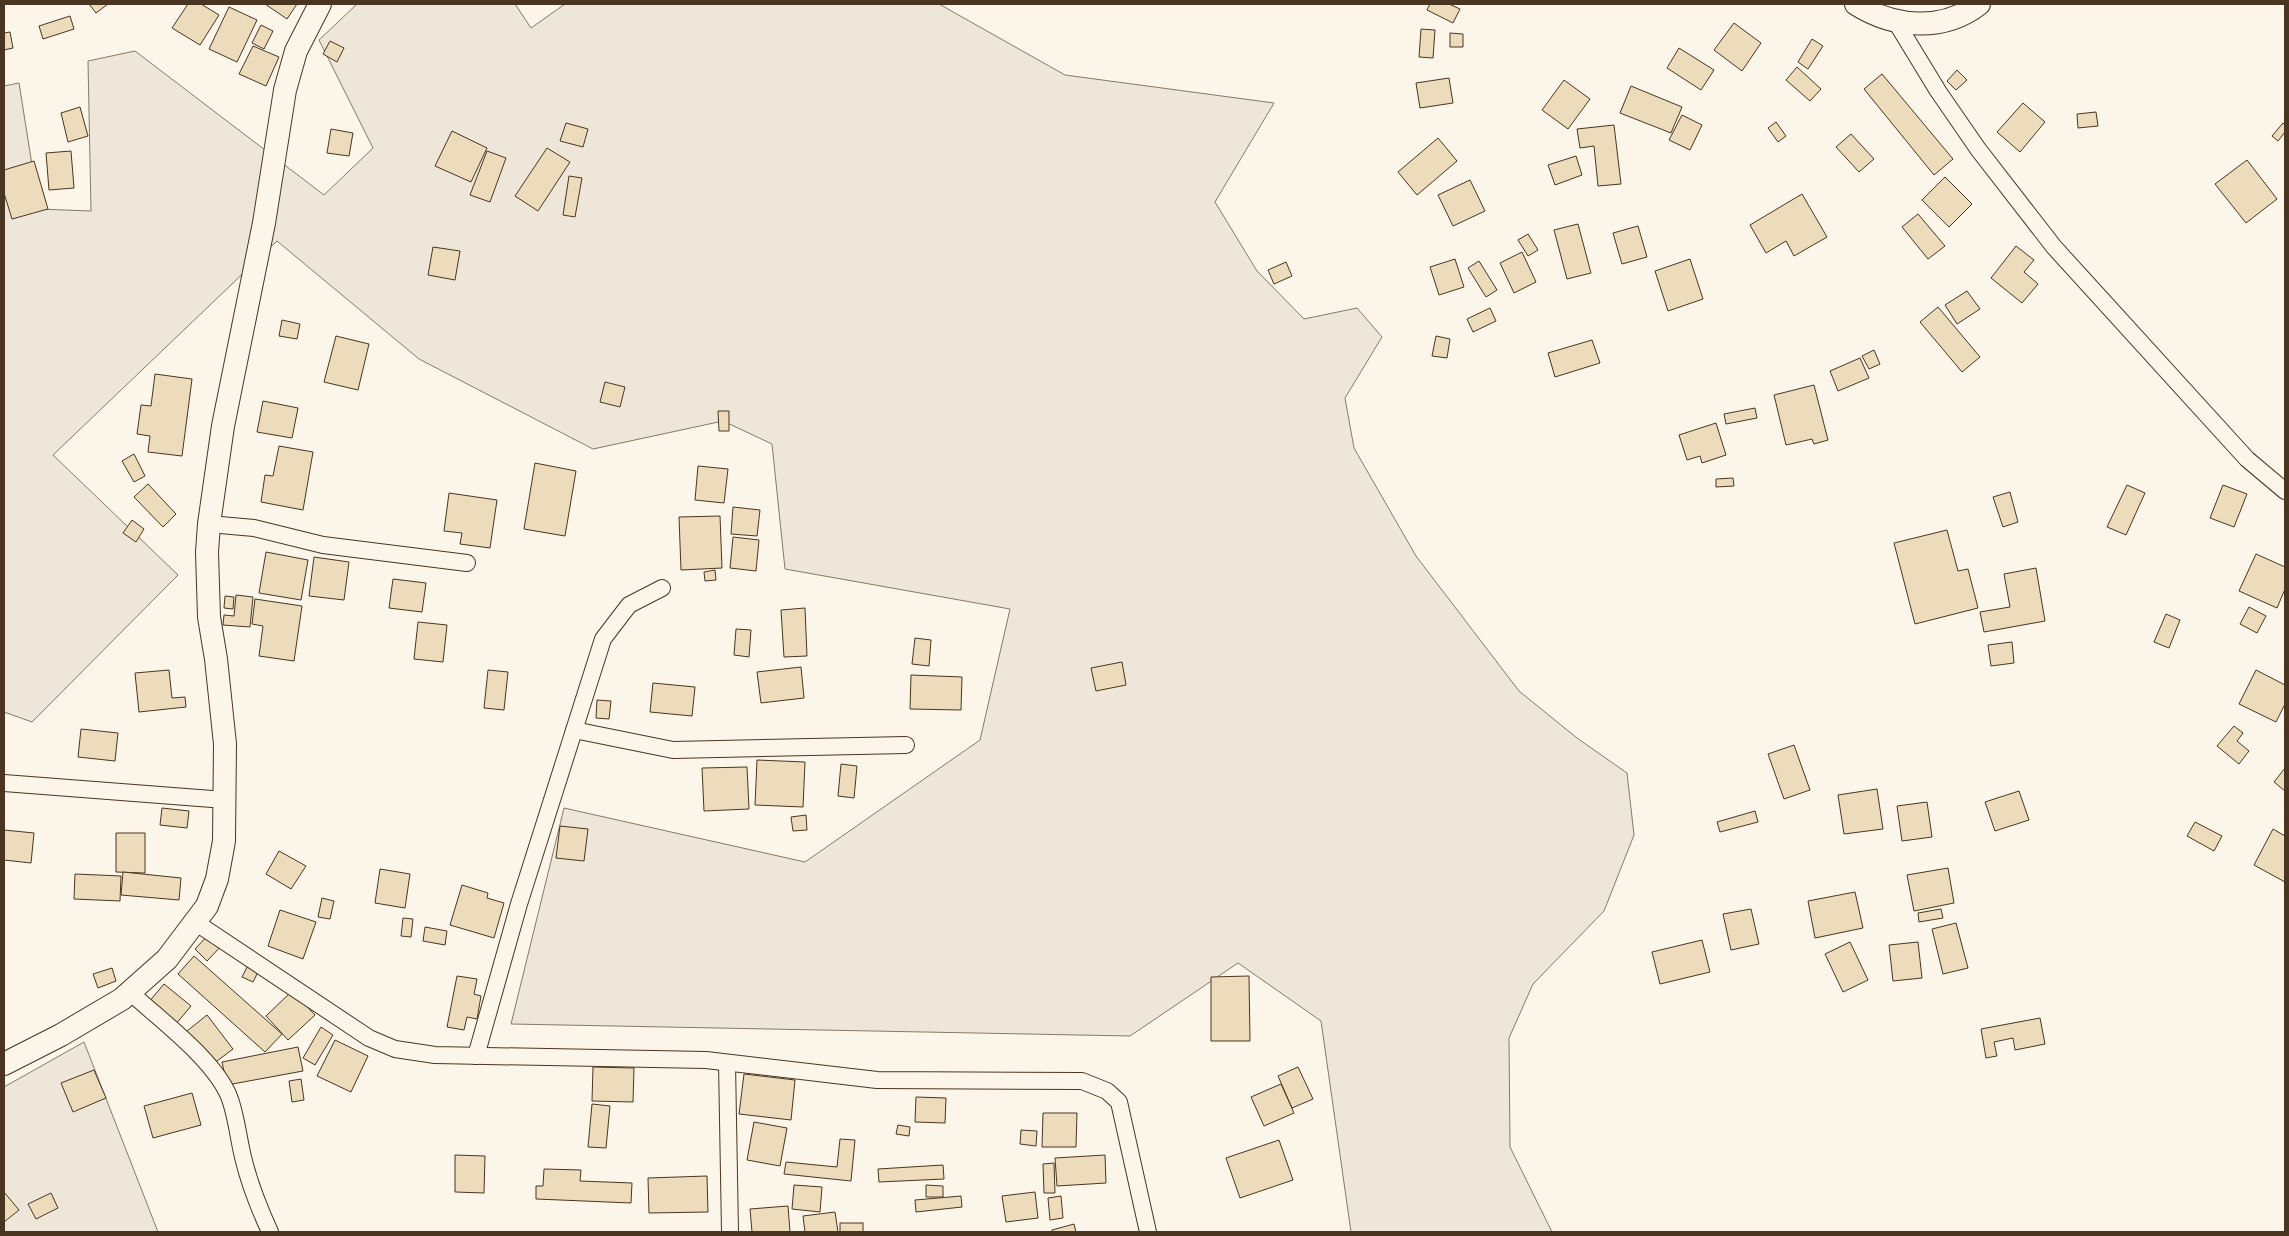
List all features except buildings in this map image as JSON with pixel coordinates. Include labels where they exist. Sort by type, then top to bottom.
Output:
[{"type":"street","points":[[4,1064],[61,1035],[122,999],[167,959],[207,906],[216,879],[224,841],[225,744],[216,659],[209,617],[207,552],[209,524],[224,426],[261,241],[285,90],[296,51],[320,4]]},
{"type":"street","points":[[1856,4],[1896,22],[1936,24],[1968,12],[1979,4]]},
{"type":"street","points":[[1896,22],[1938,91],[1978,149],[2054,247],[2247,459],[2285,491]]},
{"type":"street","points":[[209,524],[254,528],[323,546],[467,563]]},
{"type":"street","points":[[476,1056],[519,904],[603,639],[629,605],[662,588]]},
{"type":"street","points":[[574,730],[672,750],[906,745]]},
{"type":"street","points":[[4,783],[225,800]]},
{"type":"street","points":[[195,922],[369,1038],[395,1049],[435,1055],[662,1058],[727,1063],[877,1080],[1082,1081],[1106,1091],[1119,1102],[1148,1232]]},
{"type":"street","points":[[130,992],[207,1063],[222,1082],[229,1095],[243,1159],[258,1206],[270,1232]]},
{"type":"street","points":[[727,1063],[730,1232]]},
{"type":"shaded area","points":[[357,4],[515,4],[531,28],[565,4],[939,4],[1065,75],[1274,103],[1215,202],[1257,271],[1304,319],[1357,308],[1382,337],[1345,398],[1354,448],[1416,556],[1519,691],[1577,738],[1627,773],[1634,835],[1604,911],[1533,984],[1509,1038],[1510,1147],[1552,1232],[1351,1232],[1321,1021],[1238,963],[1130,1036],[511,1024],[564,808],[805,862],[980,740],[1010,609],[785,569],[772,444],[723,421],[593,449],[419,359],[277,241],[53,455],[178,575],[32,722],[4,712],[4,86],[19,83],[39,209],[91,211],[88,61],[135,51],[324,195],[373,148],[319,40]]},
{"type":"shaded area","points":[[84,1042],[158,1232],[4,1232],[4,1087]]}]
